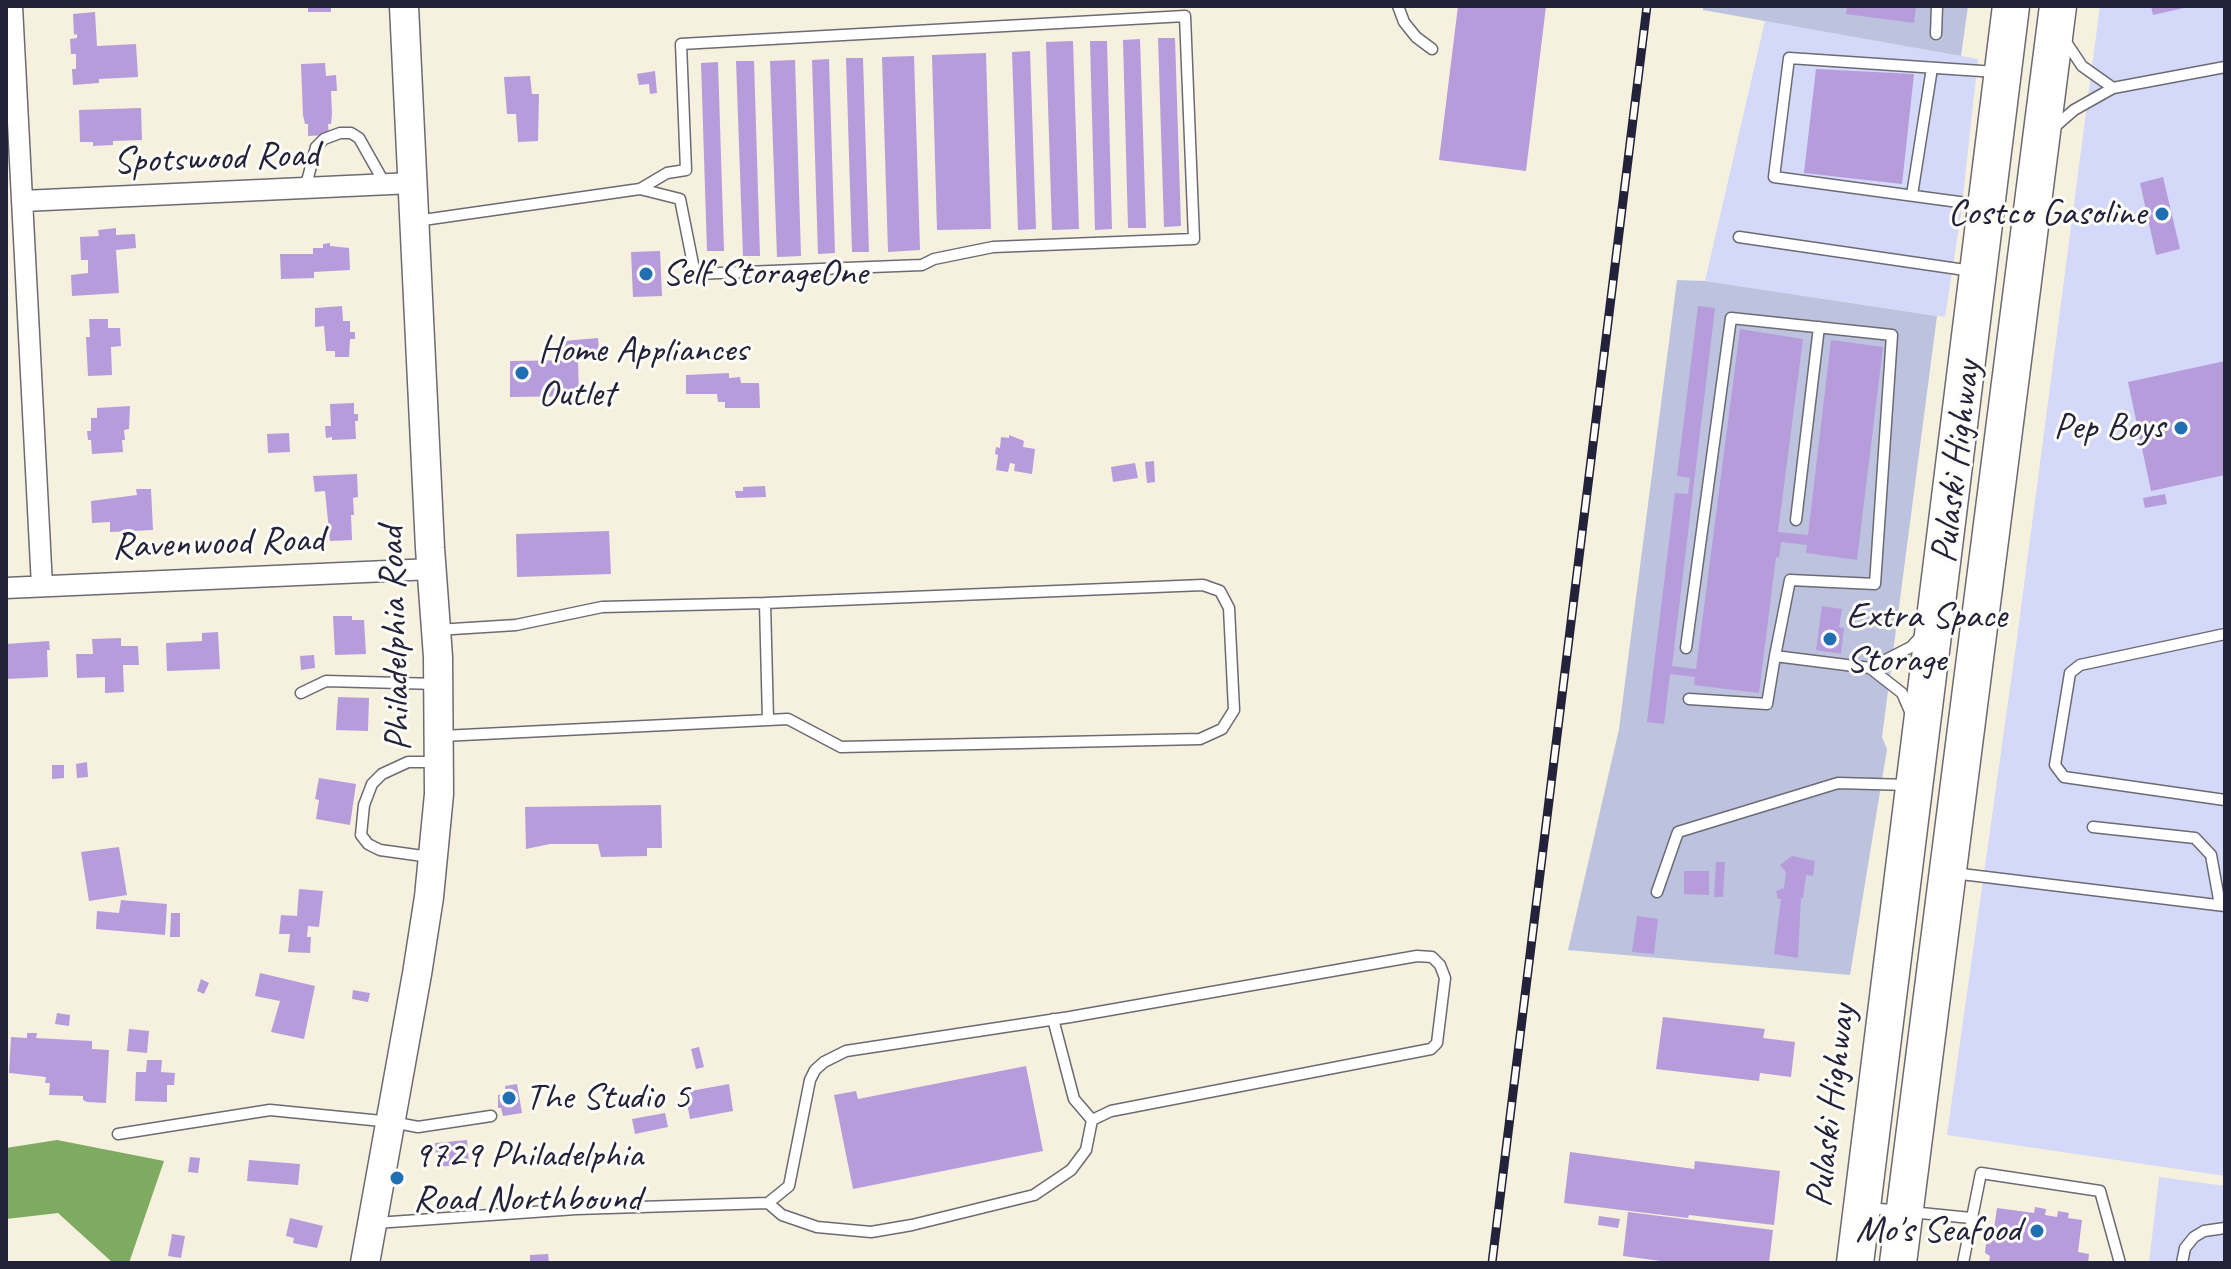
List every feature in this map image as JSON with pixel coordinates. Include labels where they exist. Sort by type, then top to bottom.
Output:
[{"type":"highway","name":"Pulaski Highway","points":[[1855,1263],[2011,6]]},
{"type":"highway","name":"Pulaski Highway","points":[[1898,1263],[2057,16]]},
{"type":"main road","name":"Philadelphia Road","points":[[365,1263],[429,897],[440,749],[414,221],[399,184],[404,6]]},
{"type":"street","points":[[12,6],[42,586]]},
{"type":"street","name":"Spotswood Road","points":[[23,201],[399,184]]},
{"type":"street","name":"Ravenwood Road","points":[[6,588],[432,569]]},
{"type":"lane","points":[[1398,6],[1404,22],[1416,37],[1432,49]]},
{"type":"lane","points":[[1936,34],[1937,6]]},
{"type":"lane","points":[[414,221],[640,189],[680,199],[695,274],[922,265],[934,259],[993,247],[1194,239],[1185,16],[681,44],[686,170],[667,173],[640,189]]},
{"type":"lane","points":[[2057,16],[2082,66],[2113,88]]},
{"type":"lane","points":[[1987,205],[1774,177],[1789,58],[2003,72]]},
{"type":"lane","points":[[2041,140],[2074,110],[2113,88],[2225,67]]},
{"type":"lane","points":[[1912,195],[1932,68]]},
{"type":"lane","points":[[305,189],[316,147],[324,139],[340,133],[351,133],[359,138],[399,184]]},
{"type":"lane","points":[[1739,237],[1978,272]]},
{"type":"lane","points":[[1686,648],[1731,318],[1892,335],[1875,584],[1790,580],[1767,704],[1689,699]]},
{"type":"lane","points":[[1796,520],[1819,327]]},
{"type":"lane","points":[[433,857],[380,850],[368,844],[361,835],[364,805],[372,784],[382,774],[440,749],[788,719],[841,747],[1200,739],[1222,729],[1234,710],[1229,608],[1220,591],[1203,585],[602,607],[516,625],[436,631]]},
{"type":"lane","points":[[765,603],[768,720]]},
{"type":"lane","points":[[1870,668],[1911,647],[1935,619]]},
{"type":"lane","points":[[2225,634],[2080,665],[2070,673],[2055,765],[2064,777],[2225,800]]},
{"type":"lane","points":[[1775,656],[1870,668],[1902,693],[1921,736]]},
{"type":"lane","points":[[301,693],[326,681],[439,684]]},
{"type":"lane","points":[[1657,892],[1678,832],[1838,783],[1914,785]]},
{"type":"lane","points":[[1947,872],[2222,905],[2211,855],[2195,838],[2093,827]]},
{"type":"lane","points":[[374,1223],[576,1209],[768,1203],[789,1186],[810,1080],[815,1070],[846,1051],[1070,1017],[1417,956],[1432,957],[1440,965],[1445,978],[1437,1043],[1431,1049],[1111,1111],[1092,1120]]},
{"type":"lane","points":[[1053,1019],[1074,1099],[1092,1120]]},
{"type":"lane","points":[[118,1134],[270,1110],[418,1127],[491,1116]]},
{"type":"lane","points":[[768,1203],[782,1215],[817,1227],[871,1232],[1034,1195],[1071,1170],[1079,1160],[1086,1150],[1092,1120]]},
{"type":"lane","points":[[1963,1263],[1981,1173],[2100,1191],[2120,1263]]},
{"type":"lane","points":[[1862,1207],[1971,1218]]},
{"type":"lane","points":[[2182,1263],[2185,1248],[2194,1237],[2204,1231],[2225,1228]]},
{"type":"shaded area","points":[[1703,6],[1968,6],[1961,56],[1703,10]]},
{"type":"shaded area","points":[[2100,6],[2225,6],[2225,1176],[1947,1135],[2016,646]]},
{"type":"shaded area","points":[[1765,21],[1978,59],[1961,214],[1945,317],[1705,281]]},
{"type":"shaded area","points":[[1677,280],[1705,281],[1937,316],[1882,737],[1887,749],[1850,975],[1568,950],[1619,729]]},
{"type":"shaded area","points":[[2159,1177],[2225,1186],[2225,1263],[2149,1263]]},
{"type":"green space","points":[[57,1140],[164,1161],[129,1263],[113,1263],[58,1213],[6,1219],[6,1148]]},
{"type":"building","points":[[308,6],[331,6],[331,12],[308,12]]},
{"type":"building","points":[[1458,6],[1546,6],[1526,171],[1439,160]]},
{"type":"building","points":[[1847,6],[1916,6],[1914,23],[1846,14]]},
{"type":"building","points":[[2151,6],[2188,6],[2188,7],[2153,15]]},
{"type":"building","points":[[95,12],[97,46],[136,44],[138,77],[99,79],[99,83],[73,85],[72,69],[76,69],[76,54],[71,54],[70,39],[77,38],[77,34],[74,35],[73,14]]},
{"type":"building","points":[[1158,38],[1175,38],[1181,226],[1164,227]]},
{"type":"building","points":[[1140,39],[1146,228],[1128,228],[1123,40]]},
{"type":"building","points":[[1073,41],[1079,229],[1052,230],[1046,42]]},
{"type":"building","points":[[1090,41],[1107,41],[1112,229],[1095,230]]},
{"type":"building","points":[[1030,51],[1036,229],[1018,230],[1012,52]]},
{"type":"building","points":[[986,53],[991,229],[937,230],[932,55]]},
{"type":"building","points":[[914,56],[920,250],[888,252],[882,57]]},
{"type":"building","points":[[846,58],[863,58],[869,252],[852,252]]},
{"type":"building","points":[[829,59],[835,253],[818,254],[812,60]]},
{"type":"building","points":[[795,60],[801,256],[777,257],[770,61]]},
{"type":"building","points":[[736,61],[754,61],[760,256],[743,256]]},
{"type":"building","points":[[718,62],[724,251],[707,251],[701,63]]},
{"type":"building","points":[[325,63],[326,76],[336,75],[337,91],[331,91],[329,135],[308,136],[308,124],[305,124],[303,115],[301,64]]},
{"type":"building","points":[[1816,69],[1914,74],[1902,184],[1804,173]]},
{"type":"building","points":[[655,71],[657,93],[650,94],[649,84],[639,85],[637,74]]},
{"type":"building","points":[[530,76],[532,94],[539,94],[538,141],[518,142],[516,114],[507,114],[504,77]]},
{"type":"building","points":[[141,108],[142,140],[113,141],[113,145],[93,146],[93,142],[80,142],[79,110]]},
{"type":"building","points":[[2163,177],[2180,249],[2156,255],[2140,183]]},
{"type":"building","points":[[116,228],[116,235],[135,234],[136,248],[116,250],[119,293],[72,296],[71,275],[88,273],[88,260],[81,260],[80,237],[99,236],[98,230]]},
{"type":"building","points":[[330,243],[330,246],[349,248],[350,270],[314,272],[314,278],[281,279],[280,254],[313,254],[313,248],[323,248],[323,244]]},
{"type":"building","name":"Self StorageOne","points":[[660,251],[662,296],[633,297],[631,252]]},
{"type":"building","points":[[342,306],[343,321],[350,321],[350,332],[355,332],[355,339],[350,339],[349,357],[335,357],[335,351],[326,351],[324,326],[315,327],[315,308]]},
{"type":"building","points":[[1698,306],[1715,308],[1672,666],[1696,669],[1740,329],[1803,339],[1778,532],[1808,535],[1831,340],[1883,347],[1857,560],[1806,553],[1807,545],[1781,542],[1779,558],[1776,557],[1759,693],[1694,685],[1695,677],[1670,674],[1664,724],[1647,722],[1675,493],[1688,494],[1690,478],[1677,476]]},
{"type":"building","points":[[89,319],[108,319],[108,328],[120,328],[121,346],[111,347],[112,375],[88,376],[86,337],[90,337]]},
{"type":"building","points":[[598,338],[599,350],[563,352],[563,341]]},
{"type":"building","points":[[578,360],[579,396],[510,397],[510,361]]},
{"type":"building","name":"Pep Boys","points":[[2225,361],[2225,475],[2151,491],[2128,382]]},
{"type":"building","points":[[729,373],[729,378],[740,377],[741,383],[759,383],[760,408],[725,408],[725,402],[718,402],[717,394],[686,394],[686,375]]},
{"type":"building","points":[[354,403],[354,414],[358,414],[358,421],[355,421],[356,439],[326,438],[325,426],[331,426],[330,404]]},
{"type":"building","points":[[130,406],[129,429],[124,430],[125,440],[122,440],[123,452],[92,454],[87,431],[91,431],[91,418],[97,418],[97,408]]},
{"type":"building","points":[[289,433],[290,452],[268,453],[267,434]]},
{"type":"building","points":[[1009,435],[1024,441],[1023,447],[1035,449],[1032,474],[1014,471],[1015,464],[1010,463],[1008,472],[996,470],[996,447],[1000,448],[1001,437],[1009,438]]},
{"type":"building","points":[[1154,461],[1155,482],[1147,483],[1145,462]]},
{"type":"building","points":[[1135,463],[1138,478],[1113,482],[1111,467]]},
{"type":"building","points":[[357,474],[358,497],[353,498],[354,515],[351,515],[352,540],[330,541],[325,491],[315,492],[313,476]]},
{"type":"building","points":[[765,486],[766,497],[736,498],[735,491],[743,491],[743,487]]},
{"type":"building","points":[[136,489],[151,489],[153,530],[110,532],[110,522],[92,523],[91,501],[137,495]]},
{"type":"building","points":[[2165,494],[2167,504],[2145,508],[2143,498]]},
{"type":"building","points":[[609,531],[611,574],[517,577],[516,534]]},
{"type":"building","name":"Extra Space Storage","points":[[1822,606],[1842,609],[1839,627],[1844,628],[1841,654],[1816,650]]},
{"type":"building","points":[[333,616],[352,616],[352,620],[364,620],[366,654],[335,655]]},
{"type":"building","points":[[218,632],[220,669],[167,671],[166,643],[202,641],[202,633]]},
{"type":"building","points":[[121,638],[121,646],[138,646],[139,665],[123,665],[124,692],[105,693],[105,677],[77,678],[76,654],[93,654],[92,639]]},
{"type":"building","points":[[49,641],[48,677],[6,679],[6,644]]},
{"type":"building","points":[[314,655],[315,668],[301,670],[300,656]]},
{"type":"building","points":[[338,697],[369,698],[368,731],[336,730]]},
{"type":"building","points":[[87,762],[88,777],[77,778],[76,764]]},
{"type":"building","points":[[52,765],[64,765],[64,778],[52,779]]},
{"type":"building","points":[[319,778],[356,784],[350,825],[316,819],[319,800],[315,799]]},
{"type":"building","points":[[661,805],[662,848],[647,848],[647,856],[601,857],[598,844],[550,844],[526,849],[525,807]]},
{"type":"building","points":[[119,847],[127,895],[89,901],[81,852]]},
{"type":"building","points":[[1792,856],[1815,861],[1813,876],[1806,875],[1801,898],[1798,958],[1774,954],[1781,899],[1778,899],[1776,891],[1784,888],[1786,872],[1780,865]]},
{"type":"building","points":[[1716,862],[1725,862],[1723,897],[1714,897]]},
{"type":"building","points":[[1684,871],[1709,871],[1709,895],[1684,894]]},
{"type":"building","points":[[299,889],[323,891],[319,927],[308,926],[310,953],[288,952],[290,934],[279,934],[281,915],[297,916]]},
{"type":"building","points":[[121,900],[167,904],[165,935],[96,929],[97,911],[119,913]]},
{"type":"building","points":[[171,913],[180,913],[180,937],[170,937]]},
{"type":"building","points":[[1637,916],[1658,919],[1654,954],[1632,952]]},
{"type":"building","points":[[260,973],[315,986],[304,1039],[271,1032],[280,1001],[255,996]]},
{"type":"building","points":[[201,979],[209,983],[204,994],[197,991]]},
{"type":"building","points":[[353,990],[370,993],[368,1002],[352,999]]},
{"type":"building","points":[[57,1013],[70,1015],[69,1026],[55,1024]]},
{"type":"building","points":[[1663,1017],[1765,1029],[1763,1038],[1795,1042],[1791,1077],[1760,1073],[1759,1081],[1656,1069]]},
{"type":"building","points":[[129,1029],[149,1031],[147,1053],[127,1051]]},
{"type":"building","points":[[27,1033],[37,1033],[36,1038],[92,1041],[92,1049],[109,1050],[106,1103],[87,1102],[83,1096],[49,1095],[50,1083],[45,1083],[46,1077],[9,1073],[11,1037],[27,1038]]},
{"type":"building","points":[[699,1047],[704,1067],[696,1069],[691,1049]]},
{"type":"building","points":[[147,1060],[162,1060],[161,1072],[175,1073],[174,1085],[167,1085],[167,1102],[135,1101],[136,1072],[146,1072]]},
{"type":"building","points":[[1026,1066],[1043,1151],[853,1189],[834,1095],[856,1091],[858,1099]]},
{"type":"building","name":"The Studio 5","points":[[517,1084],[522,1113],[503,1116],[501,1108],[498,1108],[498,1095],[506,1094],[505,1086]]},
{"type":"building","points":[[729,1084],[733,1111],[690,1119],[685,1092]]},
{"type":"building","points":[[665,1113],[668,1127],[635,1134],[632,1119]]},
{"type":"building","points":[[467,1140],[469,1164],[437,1167],[435,1143]]},
{"type":"building","points":[[1570,1152],[1694,1169],[1695,1161],[1780,1171],[1774,1225],[1564,1203]]},
{"type":"building","points":[[190,1157],[200,1158],[198,1173],[188,1172]]},
{"type":"building","points":[[249,1160],[300,1164],[298,1185],[247,1181]]},
{"type":"building","name":"Mo's Seafood","points":[[2035,1207],[2046,1209],[2045,1215],[2057,1217],[2058,1211],[2069,1213],[2068,1218],[2082,1220],[2078,1252],[2089,1254],[2088,1263],[1989,1263],[1986,1244],[1992,1242],[1997,1208],[2034,1213]]},
{"type":"building","points":[[1628,1212],[1773,1230],[1769,1263],[1676,1263],[1623,1256]]},
{"type":"building","points":[[1599,1216],[1620,1219],[1618,1228],[1598,1225]]},
{"type":"building","points":[[290,1218],[323,1226],[317,1248],[293,1243],[294,1238],[286,1236]]},
{"type":"building","points":[[172,1234],[185,1236],[181,1258],[168,1256]]},
{"type":"building","points":[[548,1254],[549,1263],[530,1263],[530,1255]]},
{"type":"railway","points":[[1492,1263],[1647,6]]},
{"type":"place","name":"Costco Gasoline","points":[[2162,214]]},
{"type":"place","name":"Self StorageOne","points":[[646,274]]},
{"type":"place","name":"Home Appliances Outlet","points":[[522,373]]},
{"type":"place","name":"Pep Boys","points":[[2181,428]]},
{"type":"place","name":"Extra Space Storage","points":[[1830,639]]},
{"type":"place","name":"The Studio 5","points":[[509,1098]]},
{"type":"place","name":"9729 Philadelphia Road Northbound","points":[[397,1178]]},
{"type":"place","name":"Mo's Seafood","points":[[2037,1231]]}]
